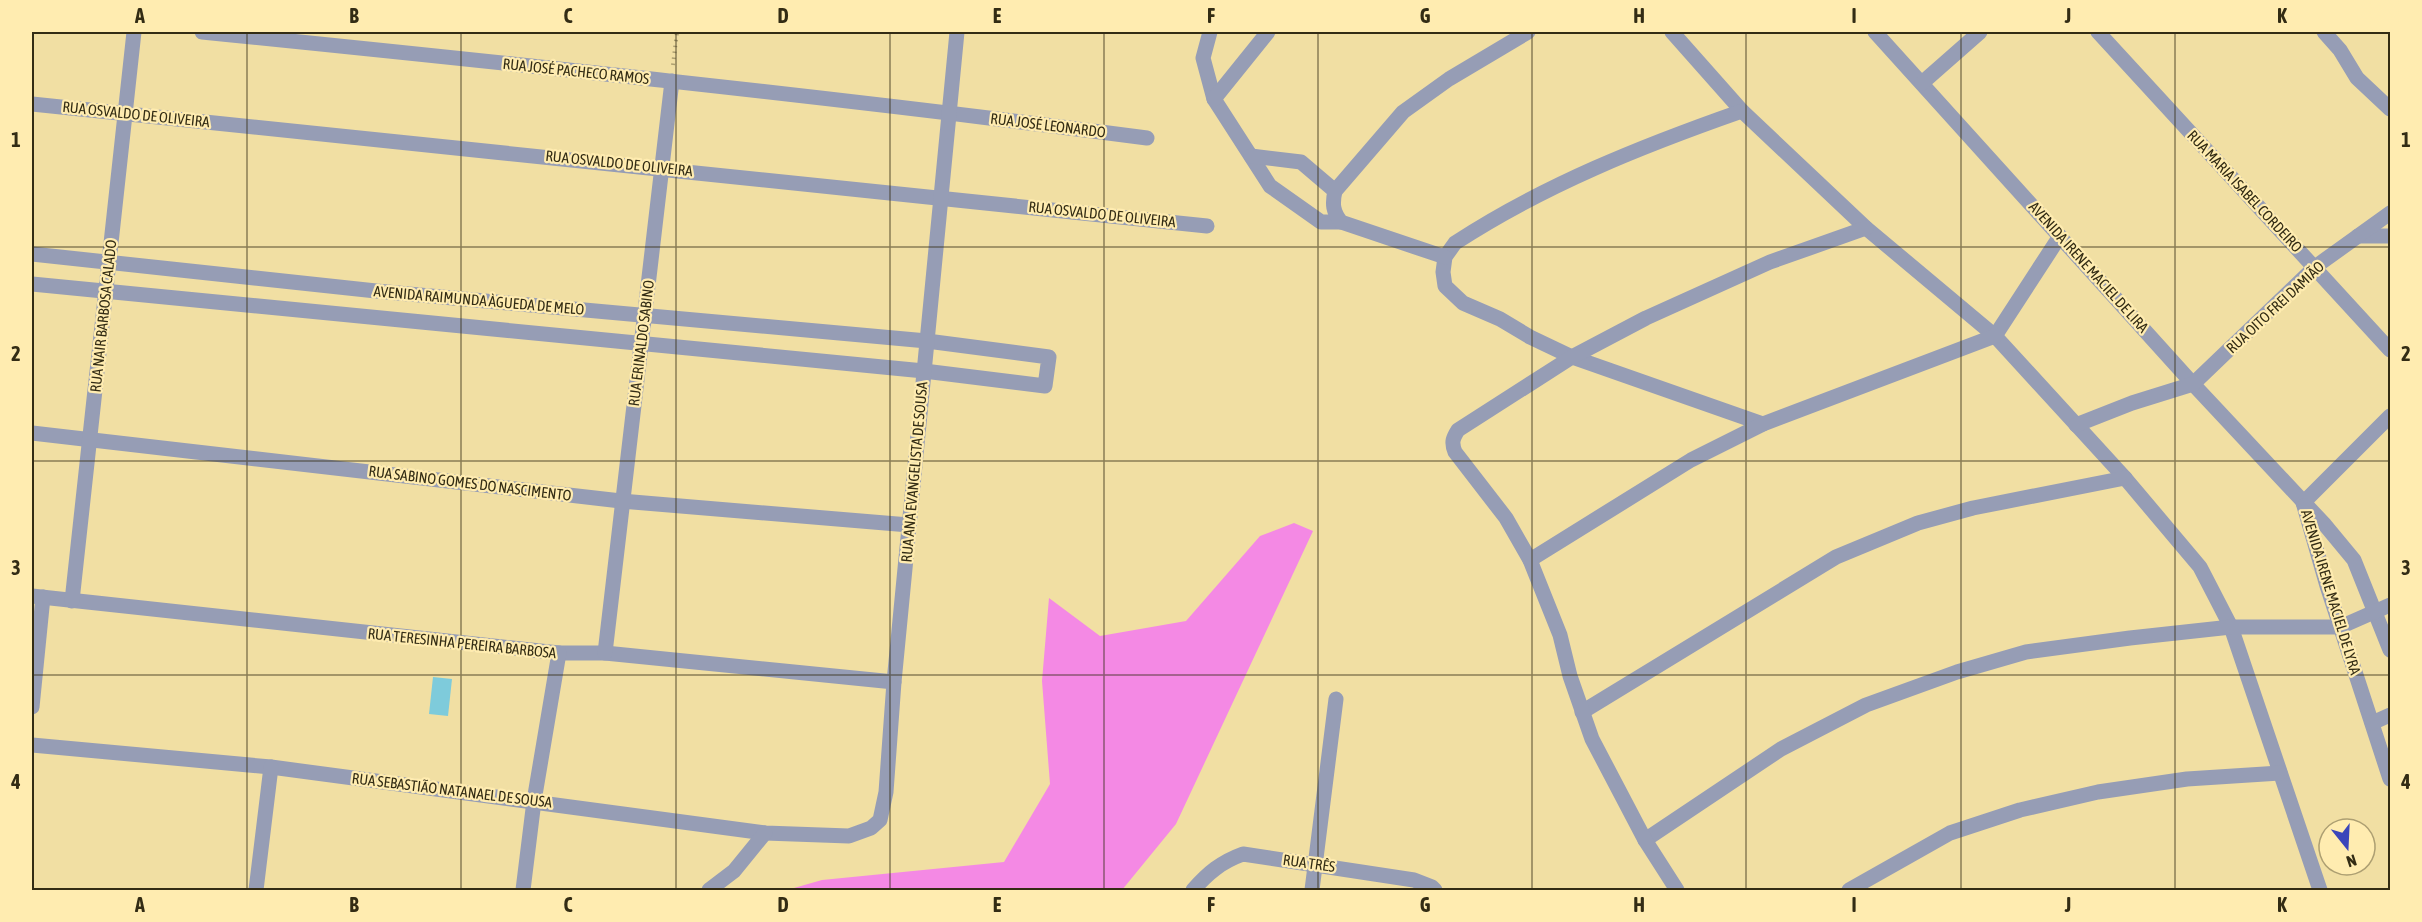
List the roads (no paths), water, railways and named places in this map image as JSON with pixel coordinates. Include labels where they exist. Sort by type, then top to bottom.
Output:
[{"type":"street","name":"RUA NAIR BARBOSA CALADO","points":[[72,601],[134,32]]},
{"type":"street","name":"RUA JOSÉ PACHECO RAMOS","points":[[202,32],[949,112]]},
{"type":"street","name":"RUA ANA EVANGELISTA DE SOUSA","points":[[871,828],[880,820],[886,792],[894,682],[957,32]]},
{"type":"street","points":[[1210,32],[1203,58],[1215,99],[1270,186],[1321,222],[1341,222],[1445,257]]},
{"type":"street","points":[[1215,99],[1268,32]]},
{"type":"street","points":[[1341,222],[1335,215],[1332,203],[1335,190],[1402,112],[1449,79],[1528,32]]},
{"type":"street","points":[[1672,32],[1742,111],[1866,228],[1995,336],[2125,478],[2200,567],[2231,627],[2319,891]]},
{"type":"street","name":"AVENIDA IRENE MACIEL DE LIRA","points":[[1875,32],[2303,503]]},
{"type":"street","points":[[1922,83],[1980,32]]},
{"type":"street","name":"RUA MARIA ISABEL CORDEIRO","points":[[2098,32],[2391,350]]},
{"type":"street","points":[[2324,32],[2340,50],[2357,78],[2391,109]]},
{"type":"street","name":"RUA ERINALDO SABINO","points":[[604,653],[672,81]]},
{"type":"street","name":"RUA OSVALDO DE OLIVEIRA","points":[[32,104],[1207,226]]},
{"type":"street","points":[[1742,111],[1667,137],[1551,187],[1455,243],[1445,257],[1443,272],[1445,286],[1463,303],[1500,319],[1530,337],[1572,357],[1763,424]]},
{"type":"street","name":"RUA JOSÉ LEONARDO","points":[[949,112],[1148,138]]},
{"type":"street","points":[[1251,156],[1301,162],[1335,190]]},
{"type":"street","name":"RUA OITO FREI DAMIÃO","points":[[2193,384],[2315,267],[2391,213]]},
{"type":"street","points":[[1677,891],[1645,840],[1592,739],[1570,676],[1560,635],[1530,560],[1506,518],[1455,452],[1452,444],[1453,438],[1458,430],[1572,357],[1647,318],[1770,262],[1866,228]]},
{"type":"street","points":[[1530,560],[1691,460],[1763,424],[1995,336],[2060,236]]},
{"type":"street","points":[[2358,236],[2391,236]]},
{"type":"street","name":"AVENIDA RAIMUNDA ÀGUEDA DE MELO","points":[[32,254],[376,291],[927,341],[1049,357],[1046,386],[924,371],[32,284]]},
{"type":"street","points":[[374,319],[376,291]]},
{"type":"street","points":[[2076,425],[2132,403],[2193,384]]},
{"type":"street","points":[[2303,503],[2391,416]]},
{"type":"street","name":"RUA SABINO GOMES DO NASCIMENTO","points":[[32,433],[621,501],[909,525]]},
{"type":"street","points":[[1582,712],[1836,556],[1918,523],[1973,508],[2125,478]]},
{"type":"street","name":"AVENIDA IRENE MACIEL DE LYRA","points":[[2303,503],[2354,560],[2391,651]]},
{"type":"street","name":"AVENIDA IRENE MACIEL DE LYRA","points":[[2303,503],[2340,627],[2391,779]]},
{"type":"street","points":[[32,706],[37,597]]},
{"type":"street","name":"RUA TERESINHA PEREIRA BARBOSA","points":[[37,597],[559,653],[604,653],[894,682]]},
{"type":"street","points":[[1645,840],[1781,749],[1866,705],[1957,672],[2026,652],[2231,627],[2340,627],[2391,605]]},
{"type":"street","points":[[523,891],[534,801],[559,653]]},
{"type":"street","points":[[1311,891],[1336,699]]},
{"type":"street","points":[[2372,723],[2391,715]]},
{"type":"street","name":"RUA SEBASTIÃO NATANAEL DE SOUSA","points":[[32,745],[271,767],[765,833],[849,837],[871,828]]},
{"type":"street","points":[[256,891],[271,767]]},
{"type":"street","points":[[1849,891],[1950,833],[2020,810],[2098,792],[2187,779],[2280,772]]},
{"type":"street","points":[[709,891],[734,871],[765,833]]},
{"type":"street","name":"RUA TRÊS","points":[[1193,891],[1208,874],[1225,861],[1243,854],[1414,880],[1432,887],[1435,891]]}]
